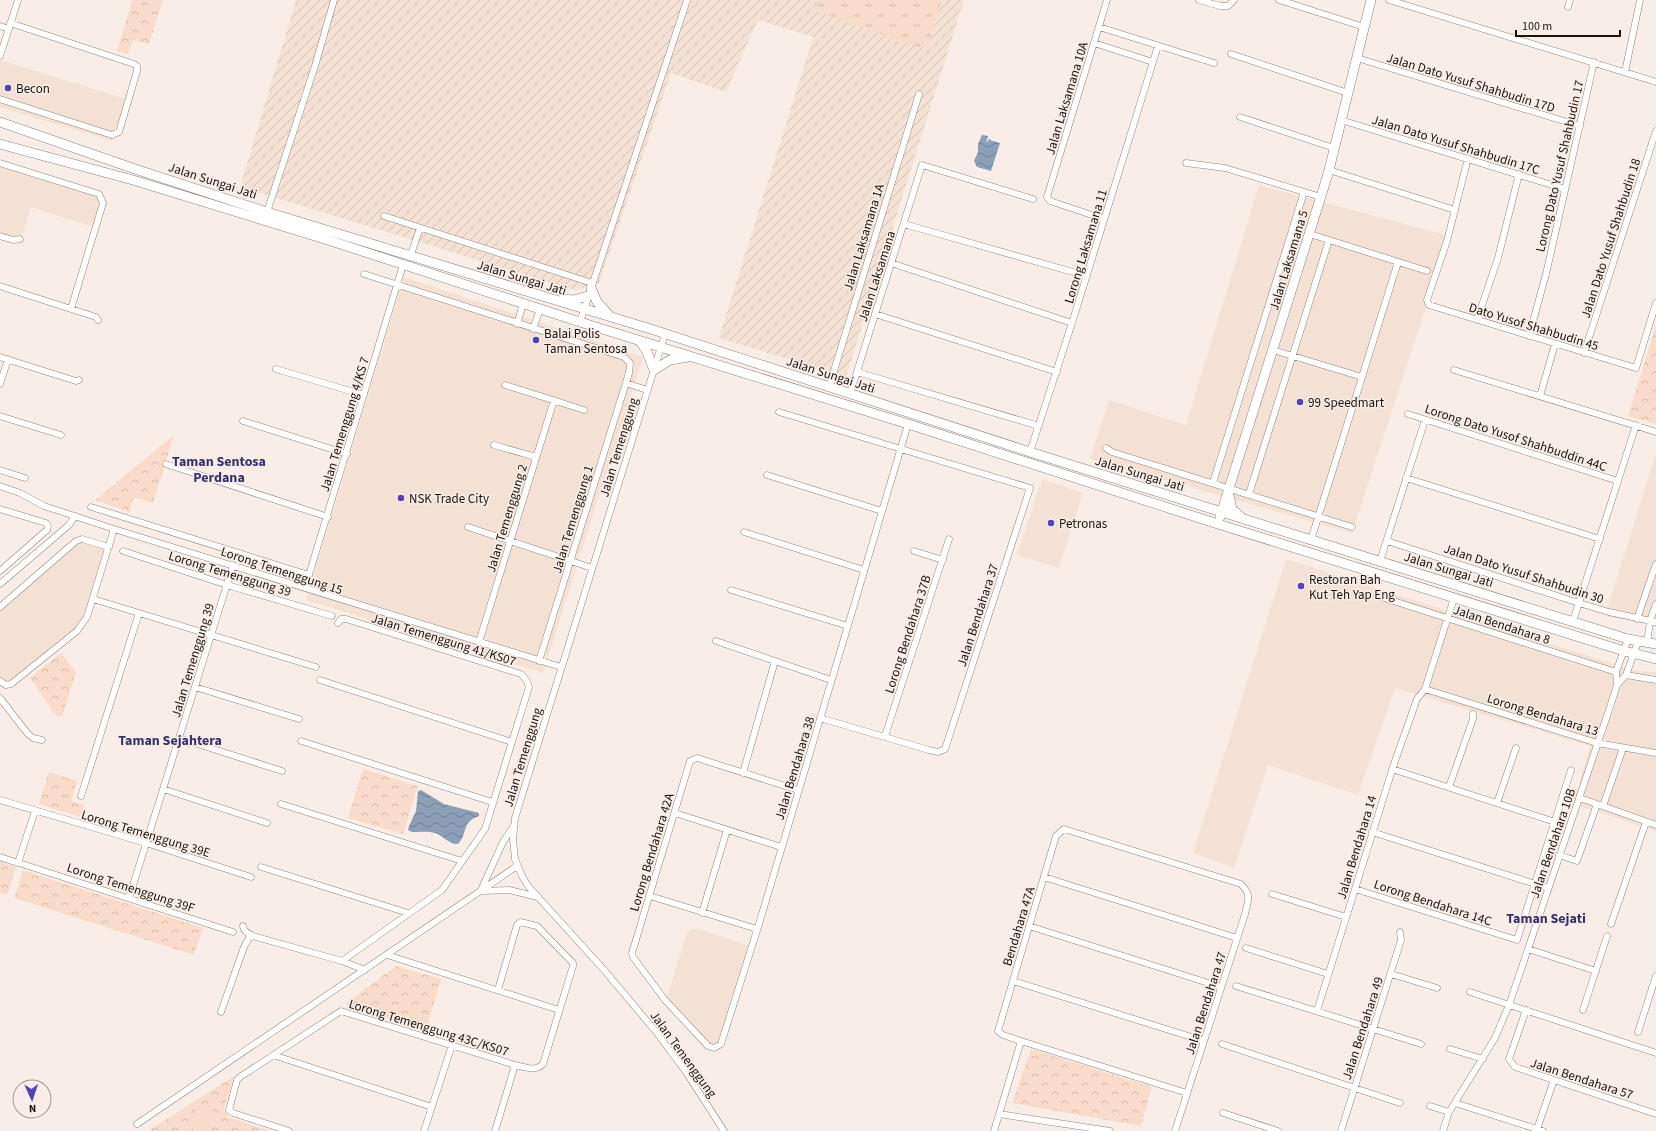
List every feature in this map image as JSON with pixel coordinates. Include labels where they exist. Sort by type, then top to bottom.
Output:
[{"type":"main road","name":"Jalan Laksamana 5","points":[[1218,524],[1329,170],[1371,0]]},
{"type":"main road","name":"Jalan Sungai Jati","points":[[0,122],[135,169],[267,212],[665,334],[1030,452],[1628,639],[1647,643]]},
{"type":"main road","name":"Jalan Sungai Jati","points":[[0,144],[132,180],[661,348],[908,424],[1218,524],[1624,651],[1656,659]]},
{"type":"main road","points":[[544,297],[573,300],[590,289],[597,302],[610,317]]},
{"type":"main road","points":[[640,341],[647,352],[654,370],[670,360],[690,356]]},
{"type":"main road","points":[[1204,506],[1219,502],[1229,489]]},
{"type":"main road","points":[[1229,489],[1232,508],[1242,518]]},
{"type":"street","points":[[0,56],[18,0]]},
{"type":"street","points":[[267,212],[313,74],[334,0]]},
{"type":"street","name":"Jalan Laksamana 10A","points":[[1104,220],[1050,201],[1047,197],[1107,0]]},
{"type":"street","points":[[1199,0],[1220,6],[1228,6],[1234,0]]},
{"type":"street","points":[[1279,0],[1364,27]]},
{"type":"street","points":[[1389,0],[1656,82]]},
{"type":"street","points":[[1625,72],[1640,0]]},
{"type":"street","points":[[580,322],[687,1]]},
{"type":"street","points":[[0,26],[10,26],[137,66],[137,72],[119,132],[112,135],[0,99]]},
{"type":"street","points":[[1099,27],[1214,63]]},
{"type":"street","points":[[1094,43],[1153,62]]},
{"type":"street","name":"Lorong Laksamana 11","points":[[1030,452],[1057,372],[1158,46]]},
{"type":"street","points":[[1231,54],[1348,93]]},
{"type":"street","name":"Jalan Dato Yusuf Shahbudin 17D","points":[[1356,58],[1580,126]]},
{"type":"street","name":"Lorong Dato Yusuf Shahbudin 17","points":[[1529,336],[1546,274],[1594,62]]},
{"type":"street","name":"Jalan Laksamana 1A","points":[[829,387],[919,94]]},
{"type":"street","points":[[1240,117],[1334,148]]},
{"type":"street","name":"Jalan Dato Yusuf Shahbudin 17C","points":[[1341,120],[1566,188]]},
{"type":"street","name":"Jalan Dato Yusuf Shahbudin 18","points":[[1584,353],[1656,131]]},
{"type":"street","points":[[1329,170],[1455,210],[1468,158]]},
{"type":"street","points":[[0,163],[99,194],[103,203],[71,309]]},
{"type":"street","points":[[1186,163],[1225,168],[1321,197]]},
{"type":"street","name":"Jalan Laksamana","points":[[850,394],[922,165],[1034,199]]},
{"type":"street","points":[[1477,320],[1498,258],[1519,174]]},
{"type":"street","name":"Jalan Laksamana 5","points":[[1213,483],[1304,192]]},
{"type":"street","name":"Dato Yusof Shahbudin 45","points":[[1455,210],[1447,241],[1426,300],[1428,305],[1636,368],[1656,303]]},
{"type":"street","points":[[384,216],[590,289]]},
{"type":"street","points":[[904,224],[1087,276]]},
{"type":"street","points":[[410,257],[420,228]]},
{"type":"street","points":[[1310,234],[1427,271]]},
{"type":"street","points":[[0,236],[13,240],[20,240]]},
{"type":"street","points":[[1249,494],[1330,240]]},
{"type":"street","points":[[1311,540],[1398,262]]},
{"type":"street","points":[[891,263],[1072,323]]},
{"type":"street","name":"Jalan Temenggung 4/KS 7","points":[[305,588],[347,454],[403,265]]},
{"type":"street","name":"Jalan Temenggung 1","points":[[364,274],[397,286],[624,357],[630,363],[629,384],[570,561],[540,661]]},
{"type":"street","points":[[0,286],[96,317],[98,320]]},
{"type":"street","points":[[517,324],[523,304]]},
{"type":"street","points":[[534,329],[540,309]]},
{"type":"street","points":[[875,314],[1057,372]]},
{"type":"street","name":"Jalan Temenggung","points":[[665,334],[514,824],[513,850],[517,866],[528,886],[606,971],[658,1033],[686,1072],[724,1131]]},
{"type":"street","points":[[1540,396],[1555,344]]},
{"type":"street","points":[[1273,350],[1362,377]]},
{"type":"street","points":[[0,356],[79,380]]},
{"type":"street","points":[[0,384],[8,359]]},
{"type":"street","points":[[276,369],[364,395]]},
{"type":"street","points":[[1454,370],[1656,432]]},
{"type":"street","points":[[857,372],[1039,426]]},
{"type":"street","points":[[629,384],[647,390]]},
{"type":"street","points":[[505,385],[584,410]]},
{"type":"street","name":"Jalan Temenggung 2","points":[[479,642],[554,400]]},
{"type":"street","points":[[779,412],[900,449]]},
{"type":"street","name":"Lorong Dato Yusof Shahbuddin 44C","points":[[1408,414],[1618,481]]},
{"type":"street","points":[[0,416],[61,435]]},
{"type":"street","points":[[1380,561],[1425,420]]},
{"type":"street","points":[[243,421],[347,454]]},
{"type":"street","name":"Jalan Bendahara 38","points":[[665,1000],[708,1046],[714,1048],[721,1044],[757,929],[908,424]]},
{"type":"street","points":[[1573,621],[1636,425]]},
{"type":"street","points":[[494,445],[536,457]]},
{"type":"street","points":[[1106,448],[1112,452],[1352,527]]},
{"type":"street","name":"Jalan Bendahara 37","points":[[886,736],[938,752],[945,749],[1030,488],[900,449]]},
{"type":"street","points":[[166,464],[328,516]]},
{"type":"street","points":[[0,470],[25,478]]},
{"type":"street","points":[[767,475],[882,511]]},
{"type":"street","points":[[1406,478],[1600,539]]},
{"type":"street","name":"Lorong Temenggung 15","points":[[0,486],[20,493],[44,506],[114,529],[561,668]]},
{"type":"street","points":[[91,507],[309,575]]},
{"type":"street","points":[[0,509],[46,523],[48,526],[48,530],[1,570]]},
{"type":"street","points":[[0,584],[69,525],[75,516]]},
{"type":"street","points":[[468,527],[592,568]]},
{"type":"street","points":[[1,682],[6,685],[11,684],[78,631],[87,618],[114,529]]},
{"type":"street","points":[[744,532],[864,570]]},
{"type":"street","name":"Lorong Bendahara 37B","points":[[886,736],[949,539]]},
{"type":"street","points":[[0,607],[76,541],[82,540],[109,547]]},
{"type":"street","name":"Jalan Dato Yusuf Shahbudin 30","points":[[1387,541],[1579,603],[1653,622]]},
{"type":"street","name":"Lorong Temenggung 39","points":[[123,551],[227,585],[332,616]]},
{"type":"street","points":[[914,551],[942,560]]},
{"type":"street","points":[[1637,619],[1656,564]]},
{"type":"street","name":"Jalan Temenggung 39","points":[[130,898],[233,565]]},
{"type":"street","points":[[731,590],[848,626]]},
{"type":"street","name":"Jalan Bendahara 8","points":[[1381,597],[1616,672]]},
{"type":"street","name":"Jalan Bendahara 14","points":[[1317,1011],[1392,769],[1417,699],[1424,690],[1454,598]]},
{"type":"street","points":[[93,599],[316,668]]},
{"type":"street","name":"Jalan Bendahara 10B","points":[[1617,685],[1626,675],[1634,654],[1647,643],[1656,604]]},
{"type":"street","points":[[81,796],[139,613]]},
{"type":"street","name":"Jalan Temenggung 41/KS07","points":[[338,623],[341,619],[346,619],[521,674],[527,681],[529,687],[492,802],[485,829],[442,890],[342,961]]},
{"type":"street","name":"Jalan Bendahara 10B","points":[[1443,1131],[1449,1112],[1496,1038],[1509,1005],[1617,685],[1616,672],[1628,639]]},
{"type":"street","points":[[716,641],[831,680]]},
{"type":"street","points":[[775,661],[743,772],[798,790]]},
{"type":"street","points":[[1626,675],[1656,680]]},
{"type":"street","points":[[320,680],[512,742]]},
{"type":"street","points":[[195,687],[299,719]]},
{"type":"street","name":"Lorong Bendahara 13","points":[[1424,690],[1598,743],[1656,753]]},
{"type":"street","points":[[0,698],[28,734],[33,738],[42,740]]},
{"type":"street","points":[[1449,787],[1473,719],[1473,714]]},
{"type":"street","points":[[820,718],[878,736],[886,736]]},
{"type":"street","points":[[179,738],[282,771]]},
{"type":"street","points":[[301,741],[492,802]]},
{"type":"street","points":[[1497,803],[1516,748]]},
{"type":"street","points":[[1559,855],[1576,861],[1623,748]]},
{"type":"street","name":"Lorong Bendahara 42A","points":[[665,1000],[633,957],[632,953],[690,761],[697,758],[743,772]]},
{"type":"street","points":[[1392,769],[1555,822]]},
{"type":"street","points":[[1535,884],[1571,770]]},
{"type":"street","points":[[163,789],[267,823]]},
{"type":"street","points":[[1580,798],[1656,825]]},
{"type":"street","name":"Lorong Temenggung 39E","points":[[0,800],[146,843],[251,878]]},
{"type":"street","points":[[281,804],[462,861]]},
{"type":"street","points":[[20,864],[35,811]]},
{"type":"street","points":[[674,814],[781,847]]},
{"type":"street","points":[[1611,924],[1646,822]]},
{"type":"street","points":[[480,891],[503,842],[514,824]]},
{"type":"street","name":"Bendahara 47A","points":[[1020,1041],[1003,1035],[998,1031],[1056,836],[1064,829],[1241,884]]},
{"type":"street","points":[[702,913],[727,830]]},
{"type":"street","points":[[1372,832],[1548,888]]},
{"type":"street","name":"Lorong Temenggung 39F","points":[[0,857],[233,932]]},
{"type":"street","points":[[137,1124],[517,866]]},
{"type":"street","points":[[261,867],[408,913]]},
{"type":"street","points":[[1044,877],[1237,938]]},
{"type":"street","name":"Jalan Bendahara 47","points":[[1175,1131],[1249,897],[1248,890],[1241,884]]},
{"type":"street","name":"Lorong Bendahara 14C","points":[[1354,889],[1517,940],[1535,884]]},
{"type":"street","points":[[480,891],[509,890],[538,897]]},
{"type":"street","points":[[1272,894],[1346,917]]},
{"type":"street","points":[[650,896],[757,929]]},
{"type":"street","name":"Lorong Temenggung 43C/KS07","points":[[289,1131],[229,1110],[237,1080],[240,1076],[341,1011],[515,1065],[531,1069],[538,1068],[542,1064],[573,963],[537,926],[520,922],[498,990]]},
{"type":"street","points":[[243,926],[243,929],[247,933],[253,936],[342,961],[365,970]]},
{"type":"street","points":[[1029,926],[1221,987]]},
{"type":"street","name":"Jalan Bendahara 49","points":[[1340,1131],[1391,974],[1401,940],[1400,932]]},
{"type":"street","points":[[221,1012],[244,947],[253,936]]},
{"type":"street","points":[[1583,1010],[1607,936]]},
{"type":"street","points":[[1246,948],[1328,974]]},
{"type":"street","points":[[1528,948],[1596,971]]},
{"type":"street","points":[[387,955],[559,1010]]},
{"type":"street","points":[[1391,974],[1437,988]]},
{"type":"street","points":[[1638,1032],[1654,989],[1656,976]]},
{"type":"street","points":[[1013,981],[1204,1041]]},
{"type":"street","points":[[1236,986],[1421,1044]]},
{"type":"street","points":[[1470,992],[1656,1052]]},
{"type":"street","name":"Jalan Bendahara 57","points":[[1526,1010],[1509,1059],[1515,1068],[1656,1114]]},
{"type":"street","points":[[994,1131],[1020,1041],[1187,1093]]},
{"type":"street","points":[[1222,1044],[1400,1103]]},
{"type":"street","points":[[424,1131],[452,1045]]},
{"type":"street","points":[[1450,1049],[1483,1059]]},
{"type":"street","points":[[273,1055],[432,1107]]},
{"type":"street","points":[[495,1131],[515,1065]]},
{"type":"street","points":[[1455,1103],[1540,1130],[1554,1080]]},
{"type":"street","points":[[1430,1106],[1449,1112]]},
{"type":"street","points":[[1223,1113],[1278,1131]]},
{"type":"street","points":[[999,1114],[1110,1131]]},
{"type":"shaded area","points":[[296,0],[964,0],[846,377],[719,338],[813,38],[823,40],[758,20],[726,92],[671,73],[599,283],[575,290],[240,187]]},
{"type":"shaded area","points":[[0,60],[126,99],[112,141],[0,107]]},
{"type":"shaded area","points":[[0,166],[98,196],[101,203],[93,227],[31,207],[22,235],[13,237],[0,233]]},
{"type":"shaded area","points":[[1259,185],[1449,236],[1352,533],[1090,459],[1109,400],[1186,425]]},
{"type":"shaded area","points":[[404,277],[643,357],[543,673],[306,600]]},
{"type":"shaded area","points":[[1656,453],[1656,626],[1605,616]]},
{"type":"shaded area","points":[[1042,479],[1083,493],[1059,568],[1017,555]]},
{"type":"shaded area","points":[[81,542],[105,549],[85,616],[76,630],[10,682],[3,680],[0,677],[0,610]]},
{"type":"shaded area","points":[[1286,559],[1635,671],[1656,672],[1656,831],[1573,804],[1590,746],[1395,688],[1358,795],[1268,765],[1234,868],[1193,853]]},
{"type":"shaded area","points":[[693,929],[699,929],[749,946],[718,1042],[714,1045],[709,1044],[667,998],[687,932]]},
{"type":"green space","points":[[132,0],[163,0],[149,44],[133,40],[128,54],[117,51]]},
{"type":"green space","points":[[818,0],[942,0],[929,44],[920,48],[815,11]]},
{"type":"green space","points":[[1656,325],[1656,424],[1628,416]]},
{"type":"green space","points":[[174,435],[153,503],[134,497],[129,512],[95,500]]},
{"type":"green space","points":[[61,653],[76,672],[62,717],[54,713],[30,678]]},
{"type":"green space","points":[[363,769],[418,786],[403,834],[348,818]]},
{"type":"green space","points":[[49,772],[77,781],[71,801],[84,805],[80,817],[39,804]]},
{"type":"green space","points":[[0,861],[16,867],[7,895],[0,893]]},
{"type":"green space","points":[[23,870],[203,928],[194,955],[14,898]]},
{"type":"green space","points":[[396,966],[441,979],[426,1031],[345,1004]]},
{"type":"green space","points":[[1031,1049],[1152,1087],[1141,1126],[1012,1103]]},
{"type":"green space","points":[[234,1076],[224,1108],[228,1117],[270,1131],[148,1131]]},
{"type":"green space","points":[[196,1106],[213,1108],[211,1131],[193,1131]]},
{"type":"water","points":[[982,135],[988,136],[986,143],[990,138],[990,140],[1000,143],[991,171],[977,167],[974,161]]},
{"type":"water","points":[[421,790],[444,804],[479,813],[479,816],[467,825],[458,844],[451,843],[435,833],[412,832],[408,830],[416,811],[418,791]]},
{"type":"place","name":"Becon","points":[[8,88]]},
{"type":"place","name":"Balai Polis Taman Sentosa","points":[[536,340]]},
{"type":"place","name":"99 Speedmart","points":[[1300,402]]},
{"type":"place","name":"NSK Trade City","points":[[401,498]]},
{"type":"place","name":"Petronas","points":[[1051,523]]},
{"type":"place","name":"Restoran Bah Kut Teh Yap Eng","points":[[1301,586]]},
{"type":"district","name":"Taman Sentosa Perdana","points":[[219,470]]},
{"type":"district","name":"Taman Sejahtera","points":[[170,740]]},
{"type":"district","name":"Taman Sejati","points":[[1546,918]]}]
